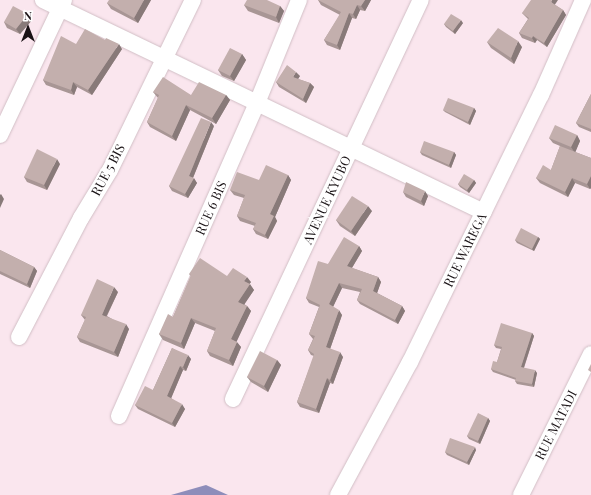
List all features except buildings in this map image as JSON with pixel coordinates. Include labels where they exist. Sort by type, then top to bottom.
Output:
[{"type":"street","points":[[44,0],[62,4],[164,60],[352,147],[484,212]]},
{"type":"street","name":"RUE 5 BIS","points":[[19,337],[81,218],[110,170],[193,0]]},
{"type":"street","name":"RUE 6 BIS","points":[[119,416],[257,103],[299,0]]},
{"type":"street","name":"AVENUE KYUBO","points":[[232,399],[421,0]]},
{"type":"street","name":"RUE WAREGA","points":[[338,495],[410,362],[484,212],[583,0]]},
{"type":"street","points":[[0,135],[62,4]]},
{"type":"street","name":"RUE MATADI","points":[[521,495],[591,354]]},
{"type":"water","points":[[206,485],[228,495],[171,495]]}]
